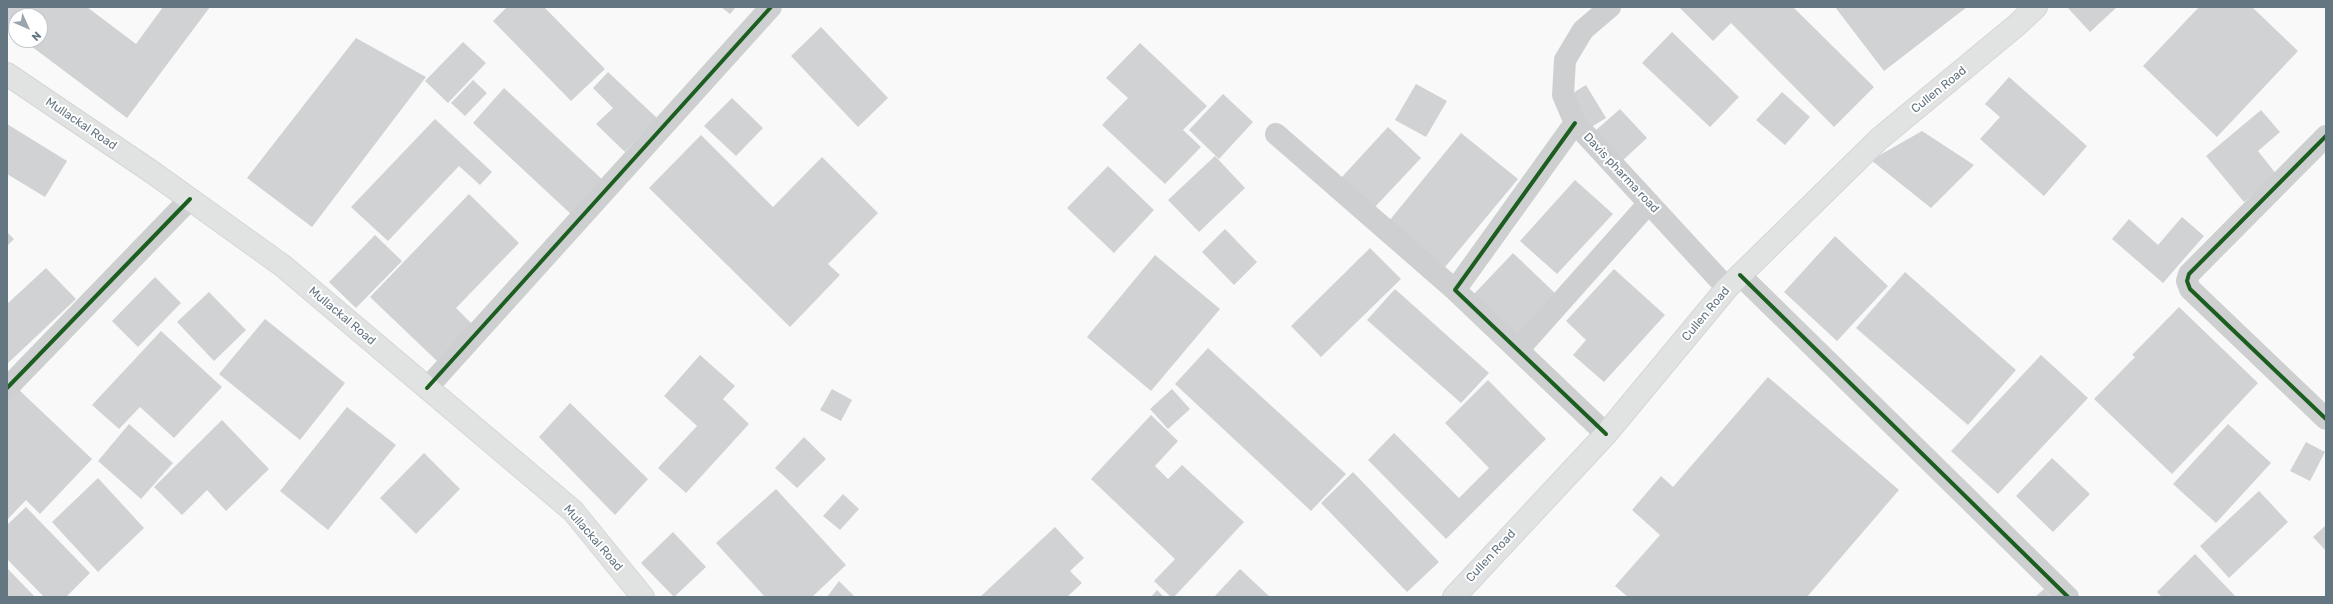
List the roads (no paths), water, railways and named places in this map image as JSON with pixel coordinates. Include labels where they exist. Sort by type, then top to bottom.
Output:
[{"type":"main road","name":"Cullen Road","points":[[1454,597],[1606,434],[1734,282],[1879,140],[2018,24],[2036,7]]},
{"type":"main road","name":"Mullackal Road","points":[[7,74],[190,199],[283,266],[573,511],[643,597]]},
{"type":"street","points":[[427,388],[771,7]]},
{"type":"street","name":"Davis pharma road","points":[[1610,7],[1583,30],[1565,60],[1563,95],[1574,123],[1649,203],[2068,597]]},
{"type":"street","points":[[1455,290],[1574,123]]},
{"type":"street","points":[[1276,134],[1455,290],[1606,434]]},
{"type":"street","points":[[2326,136],[2189,274],[2187,281],[2190,289],[2326,419]]},
{"type":"street","points":[[7,388],[190,199]]},
{"type":"street","points":[[1518,350],[1649,203]]}]
